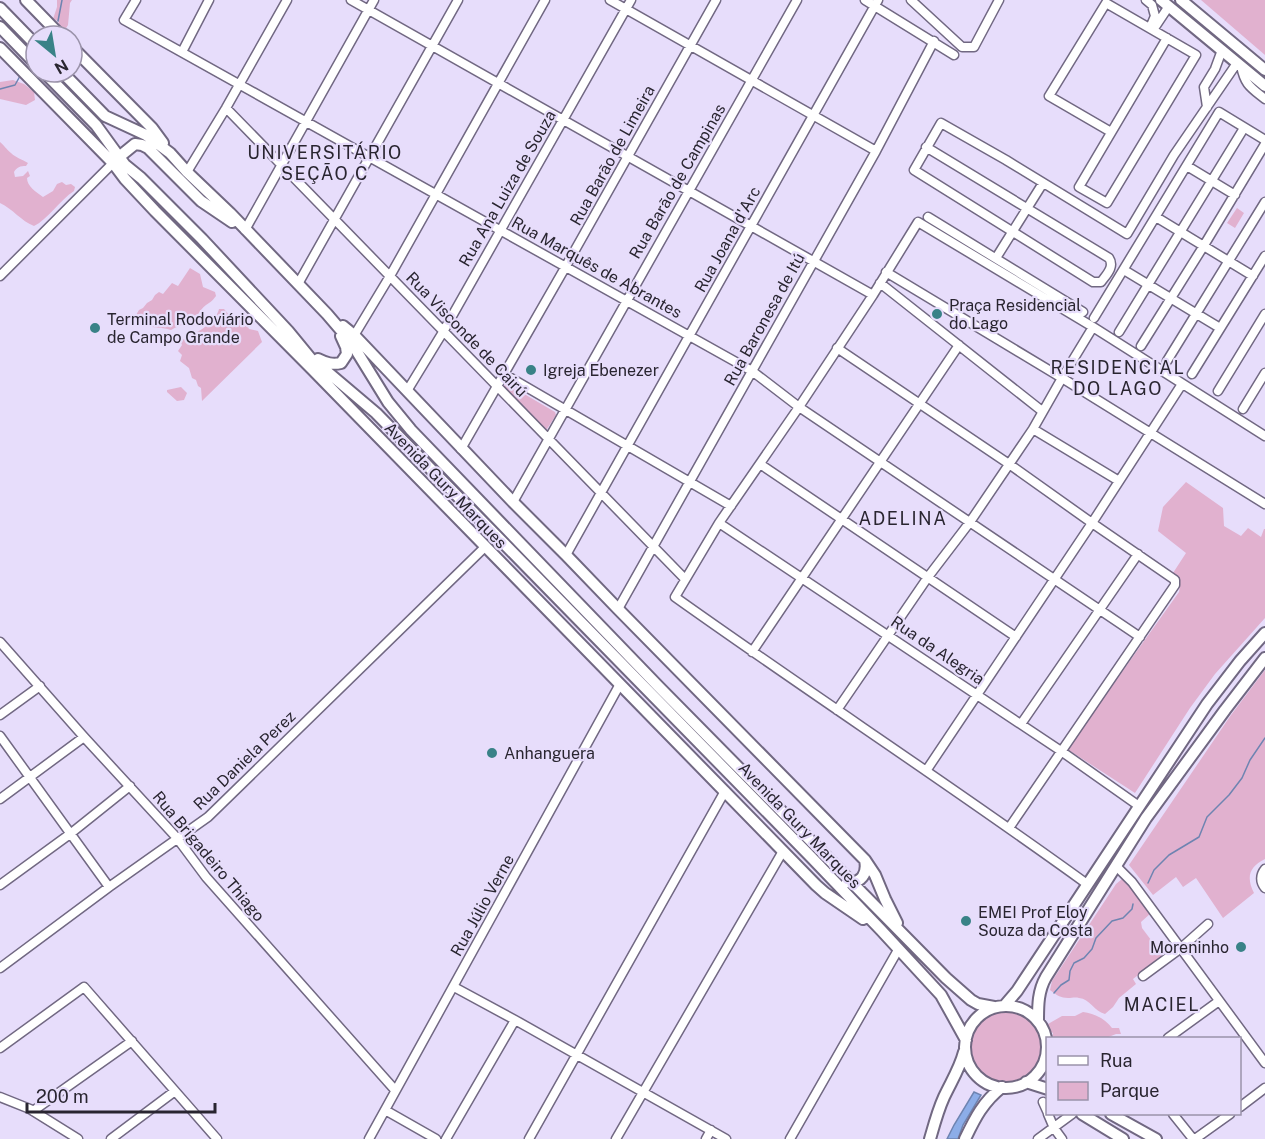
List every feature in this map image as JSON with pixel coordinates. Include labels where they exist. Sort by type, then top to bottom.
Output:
[{"type":"main road","points":[[26,0],[50,24]]},
{"type":"main road","points":[[1181,0],[1265,70]]},
{"type":"main road","points":[[1165,3],[1239,64],[1264,95]]},
{"type":"main road","points":[[0,8],[24,33]]},
{"type":"main road","points":[[1186,21],[1195,11]]},
{"type":"main road","points":[[0,27],[24,52]]},
{"type":"main road","name":"Avenida Gury Marques","points":[[0,48],[116,160],[141,178],[288,331],[312,365],[324,369],[376,413],[813,858],[941,995],[965,1045]]},
{"type":"main road","name":"Avenida Gury Marques","points":[[84,59],[152,128],[170,153],[187,171],[352,339],[408,391],[461,449],[865,860],[875,875],[903,934]]},
{"type":"main road","name":"Avenida Gury Marques","points":[[56,84],[96,125],[125,179],[147,203],[260,317],[312,365],[485,547],[825,893],[881,930]]},
{"type":"main road","name":"Avenida Gury Marques","points":[[74,84],[105,116],[146,135],[170,153]]},
{"type":"main road","points":[[116,160],[135,144],[148,148],[201,201],[245,230]]},
{"type":"main road","points":[[303,350],[327,364],[335,365],[340,363],[346,354],[343,339],[327,314]]},
{"type":"main road","points":[[260,317],[288,331]]},
{"type":"main road","name":"Avenida Gury Marques","points":[[352,339],[388,402],[411,430],[651,679],[946,978],[978,1004],[1000,1006]]},
{"type":"main road","points":[[930,1139],[944,1097],[958,1069],[969,1029],[984,1012],[1000,1006],[1022,984],[1207,704],[1265,633]]},
{"type":"main road","points":[[1038,1021],[1041,985],[1146,818],[1265,658]]},
{"type":"main road","points":[[738,805],[780,825]]},
{"type":"main road","points":[[1139,806],[1145,810],[1146,818]]},
{"type":"main road","points":[[1116,866],[1112,859],[1121,835]]},
{"type":"main road","points":[[813,858],[840,880],[853,883],[859,881],[865,873],[865,860]]},
{"type":"main road","points":[[1000,1006],[1024,1009],[1032,1014],[1046,1037]]},
{"type":"main road","points":[[965,1045],[969,1063],[976,1075],[988,1083],[1002,1087],[1014,1087],[1026,1082],[1035,1076],[1046,1061]]},
{"type":"main road","points":[[1026,1082],[1046,1089]]},
{"type":"main road","points":[[965,1139],[982,1106],[1002,1087]]},
{"type":"main road","points":[[1085,1115],[1123,1139]]},
{"type":"main road","points":[[1114,1115],[1156,1139]]},
{"type":"street","name":"Rua Marquês de Abrantes","points":[[136,0],[124,20],[752,371],[799,407],[1140,637]]},
{"type":"street","points":[[182,52],[209,0]]},
{"type":"street","points":[[187,171],[226,108],[287,0]]},
{"type":"street","points":[[351,0],[873,295]]},
{"type":"street","points":[[245,230],[374,0]]},
{"type":"street","points":[[298,284],[458,0]]},
{"type":"street","points":[[346,354],[352,339],[390,276],[545,0]]},
{"type":"street","points":[[610,0],[876,151]]},
{"type":"street","name":"Rua Ana Luiza de Souza","points":[[408,391],[631,0]]},
{"type":"street","name":"Rua Barão de Limeira","points":[[461,449],[716,0]]},
{"type":"street","name":"Rua Barão de Campinas","points":[[513,502],[797,0]]},
{"type":"street","points":[[865,0],[876,3],[954,55]]},
{"type":"street","points":[[911,0],[962,47],[971,48],[974,47],[999,0]]},
{"type":"street","points":[[1146,0],[1152,5],[1155,16],[1151,29]]},
{"type":"street","name":"Rua Joana d'Arc","points":[[566,555],[876,3]]},
{"type":"street","points":[[1112,132],[1049,96],[1106,3],[1167,38],[1196,55],[1107,203],[1079,187],[1112,132],[1167,38]]},
{"type":"street","points":[[1151,29],[1165,3]]},
{"type":"street","name":"Rua Baronesa de Itú","points":[[618,609],[876,151],[934,41]]},
{"type":"street","points":[[1207,107],[1204,87],[1215,69],[1222,50]]},
{"type":"street","points":[[926,147],[1109,258],[1111,267],[1101,282],[1093,282],[914,170],[926,147],[940,123],[1127,234],[1174,155],[1239,64]]},
{"type":"street","points":[[1204,87],[1216,94]]},
{"type":"street","name":"Rua Visconde de Cairú","points":[[226,108],[686,579]]},
{"type":"street","points":[[837,710],[927,577],[970,522],[1033,429],[1124,270],[1219,112],[1265,142],[1235,195],[1141,346]]},
{"type":"street","points":[[1119,332],[1244,128]]},
{"type":"street","points":[[0,276],[116,160]]},
{"type":"street","points":[[1187,166],[1235,195]]},
{"type":"street","points":[[996,258],[1043,183]]},
{"type":"street","points":[[1167,361],[1263,208]]},
{"type":"street","points":[[928,217],[1083,312]]},
{"type":"street","points":[[1156,217],[1252,276]]},
{"type":"street","points":[[1087,884],[675,597],[719,523],[799,407],[918,222],[1094,323],[1182,384],[1265,436]]},
{"type":"street","points":[[1192,374],[1265,256]]},
{"type":"street","points":[[1124,270],[1221,328]]},
{"type":"street","points":[[886,272],[1265,504]]},
{"type":"street","points":[[880,283],[1042,411]]},
{"type":"street","points":[[1218,392],[1265,314]]},
{"type":"street","points":[[752,652],[959,345]]},
{"type":"street","points":[[837,348],[1175,579],[1175,585],[1009,828]]},
{"type":"street","points":[[1243,409],[1265,373]]},
{"type":"street","points":[[504,374],[731,506]]},
{"type":"street","points":[[926,771],[1182,384]]},
{"type":"street","points":[[1033,429],[1119,481]]},
{"type":"street","points":[[760,464],[1016,637]]},
{"type":"street","name":"Rua da Alegria","points":[[719,523],[1021,724],[1139,806]]},
{"type":"street","name":"Rua Daniela Perez","points":[[0,968],[208,817],[485,547]]},
{"type":"street","points":[[1021,724],[1138,554]]},
{"type":"street","name":"Rua Brigadeiro Thiago","points":[[0,642],[177,838],[206,877],[395,1090]]},
{"type":"street","name":"Rua Júlio Verne","points":[[369,1139],[620,684]]},
{"type":"street","points":[[0,715],[40,686]]},
{"type":"street","points":[[0,736],[109,887]]},
{"type":"street","points":[[0,800],[84,737]]},
{"type":"street","points":[[0,885],[70,834],[129,786]]},
{"type":"street","points":[[529,1139],[725,792]]},
{"type":"street","points":[[616,1139],[783,851]]},
{"type":"street","points":[[1116,866],[1132,882],[1265,1063]]},
{"type":"street","points":[[1265,869],[1261,879],[1265,888]]},
{"type":"street","points":[[1143,976],[1208,924]]},
{"type":"street","points":[[790,1139],[898,950]]},
{"type":"street","points":[[0,1048],[84,987],[217,1139]]},
{"type":"street","points":[[454,987],[726,1139]]},
{"type":"street","points":[[1169,1037],[1219,1001]]},
{"type":"street","points":[[446,1139],[515,1020]]},
{"type":"street","points":[[33,1111],[132,1041]]},
{"type":"street","points":[[1241,1106],[1265,1088]]},
{"type":"street","points":[[111,1139],[175,1090]]},
{"type":"street","points":[[0,1097],[33,1111],[78,1139]]},
{"type":"street","points":[[1043,1102],[1046,1109]]},
{"type":"street","points":[[385,1110],[436,1139]]},
{"type":"street","points":[[1049,1115],[1062,1139]]},
{"type":"street","points":[[1038,1139],[1070,1115]]},
{"type":"street","points":[[1175,1115],[1194,1139],[1227,1115]]},
{"type":"street","points":[[706,1139],[711,1130]]},
{"type":"green space","points":[[57,0],[72,0],[68,24],[59,24],[53,19]]},
{"type":"green space","points":[[1201,0],[1265,0],[1265,55]]},
{"type":"green space","points":[[13,80],[24,84],[34,92],[35,100],[26,105],[0,99],[0,82]]},
{"type":"green space","points":[[0,142],[13,155],[28,163],[16,169],[15,177],[23,176],[28,171],[29,184],[43,197],[62,182],[75,187],[74,191],[34,226],[0,203]]},
{"type":"green space","points":[[1237,208],[1244,213],[1235,228],[1227,223]]},
{"type":"green space","points":[[190,268],[200,274],[203,287],[215,292],[216,296],[194,318],[171,330],[134,321],[139,310],[155,295],[159,292],[163,294],[172,283],[178,286]]},
{"type":"green space","points":[[219,309],[224,309],[230,316],[242,316],[249,329],[258,331],[262,342],[202,401],[201,388],[192,378],[189,368],[180,361],[182,355],[178,351],[186,336],[206,326],[215,318]]},
{"type":"green space","points":[[507,384],[555,412],[556,415],[547,429],[545,430],[504,387]]},
{"type":"green space","points":[[181,387],[187,393],[184,400],[177,401],[167,392],[167,390]]},
{"type":"green space","points":[[1186,482],[1223,508],[1224,526],[1241,536],[1248,528],[1261,537],[1265,529],[1265,618],[1215,674],[1135,793],[1067,749],[1179,592],[1180,586],[1173,573],[1186,553],[1158,531],[1163,507]]},
{"type":"green space","points":[[1265,670],[1265,859],[1255,865],[1250,873],[1254,893],[1223,918],[1196,878],[1183,887],[1176,877],[1153,895],[1129,865],[1231,715]]},
{"type":"green space","points":[[1122,879],[1151,913],[1141,922],[1142,928],[1163,956],[1133,979],[1136,984],[1105,1014],[1083,999],[1063,997],[1050,990],[1052,981],[1116,884]]},
{"type":"green space","points":[[1013,1012],[1026,1018],[1035,1027],[1039,1033],[1041,1047],[1039,1061],[1031,1072],[1020,1080],[999,1082],[981,1072],[973,1061],[971,1040],[981,1022],[992,1014]]},
{"type":"green space","points":[[1083,1012],[1099,1017],[1112,1028],[1119,1028],[1121,1034],[1108,1037],[1052,1037],[1053,1033],[1049,1031],[1048,1024],[1062,1016],[1075,1016]]},
{"type":"water","points":[[974,1092],[981,1095],[963,1125],[958,1139],[947,1139],[954,1125]]},
{"type":"waterway","points":[[58,21],[62,0]]},
{"type":"waterway","points":[[0,89],[15,85],[20,76]]},
{"type":"waterway","points":[[1148,883],[1154,870],[1169,855],[1199,837],[1207,817],[1242,778],[1250,760],[1265,738]]},
{"type":"waterway","points":[[1054,993],[1069,980],[1074,963],[1084,958],[1092,949],[1096,938],[1112,921],[1123,918],[1132,909],[1133,904]]},
{"type":"place","name":"Praça Residencial do Lago","points":[[937,314]]},
{"type":"place","name":"Terminal Rodoviário de Campo Grande","points":[[95,328]]},
{"type":"place","name":"Igreja Ebenezer","points":[[531,370]]},
{"type":"place","name":"Anhanguera","points":[[492,753]]},
{"type":"place","name":"EMEI Prof Eloy Souza da Costa","points":[[966,921]]},
{"type":"place","name":"Moreninho","points":[[1241,947]]},
{"type":"district","name":"UNIVERSITÁRIO SEÇÃO C","points":[[325,163]]},
{"type":"district","name":"RESIDENCIAL DO LAGO","points":[[1118,378]]},
{"type":"district","name":"ADELINA","points":[[903,519]]},
{"type":"district","name":"MACIEL","points":[[1162,1005]]}]
